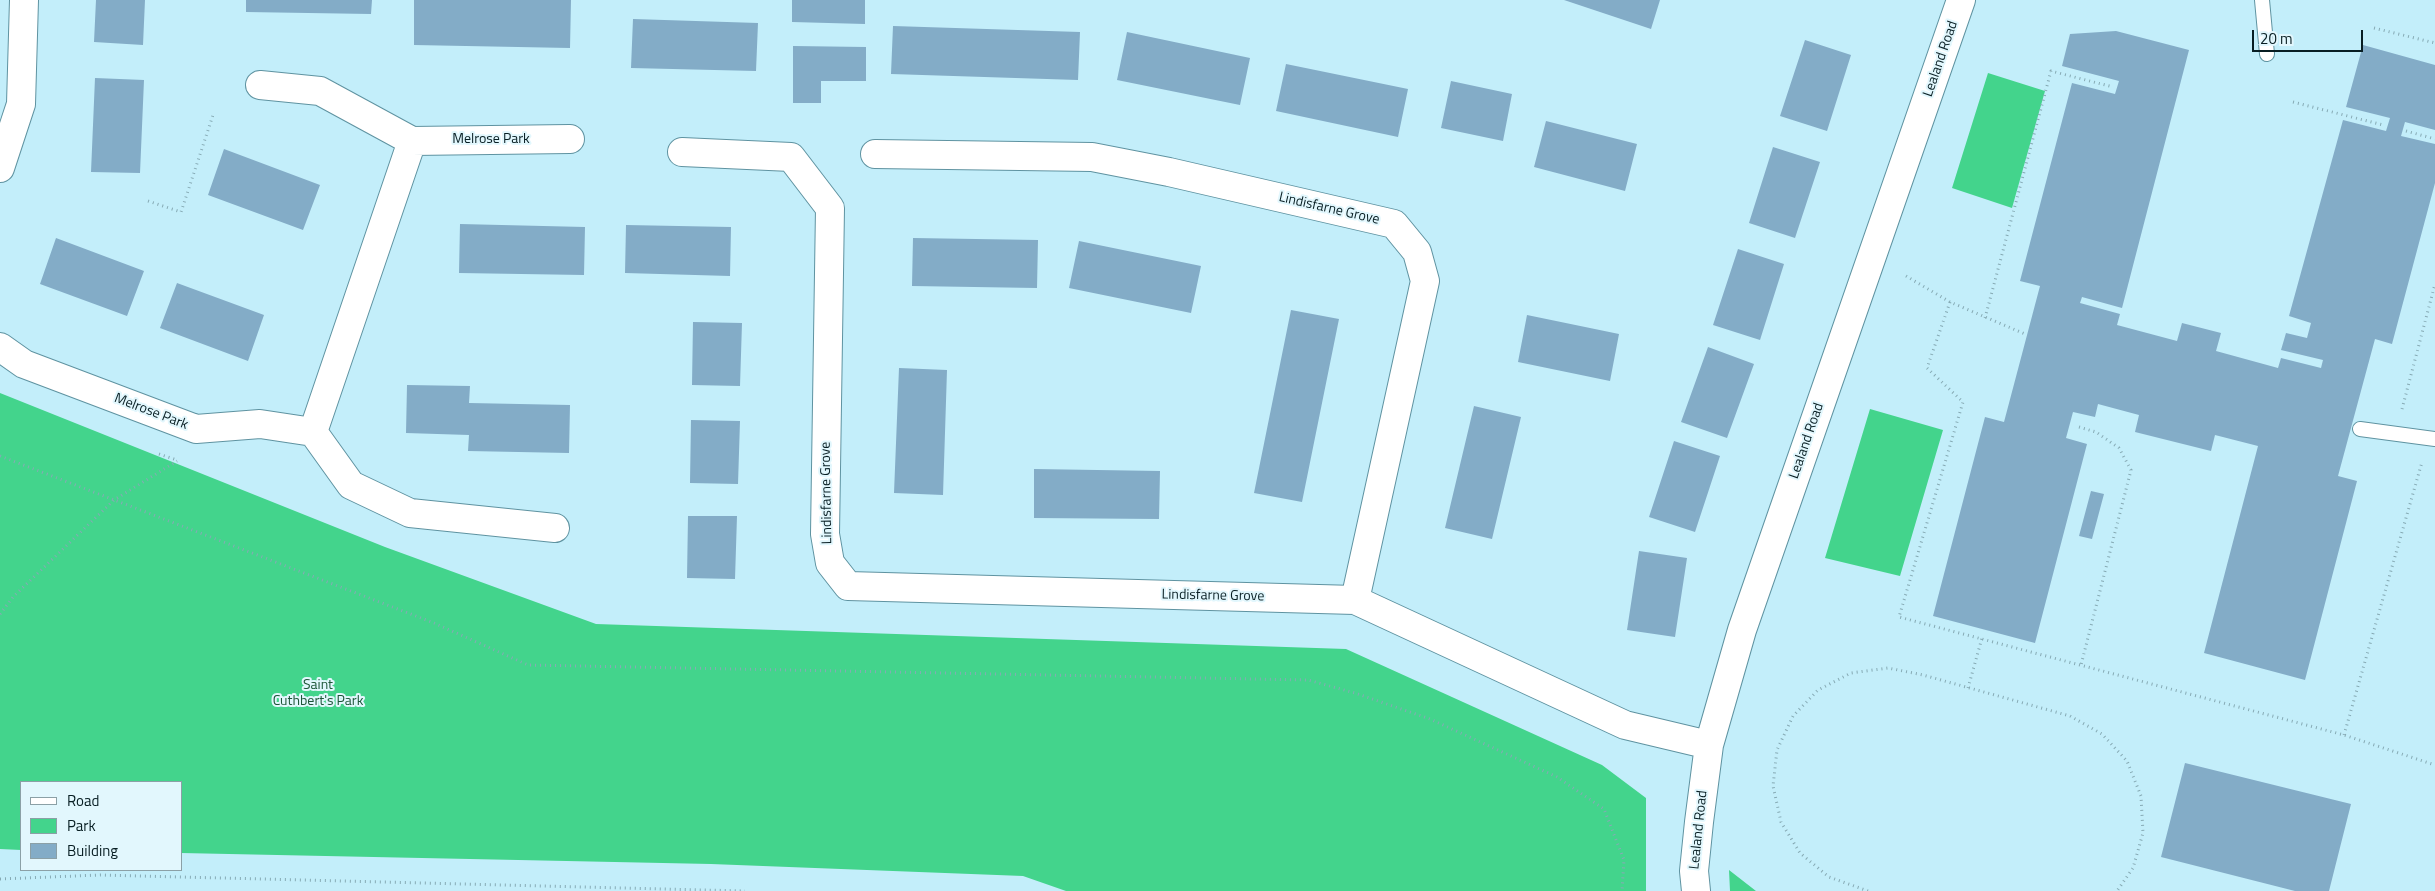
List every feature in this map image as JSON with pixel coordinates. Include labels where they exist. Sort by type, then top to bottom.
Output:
[{"type":"street","points":[[0,168],[21,104],[24,0]]},
{"type":"street","name":"Lealand Road","points":[[1696,891],[1694,871],[1698,822],[1709,745],[1742,630],[1961,0]]},
{"type":"street","name":"Melrose Park","points":[[260,85],[320,90],[412,141],[570,140]]},
{"type":"street","points":[[412,141],[313,432],[351,486],[410,513],[472,521],[555,528]]},
{"type":"street","name":"Lindisfarne Grove","points":[[682,152],[791,157],[830,208],[825,534],[830,563],[848,586],[1355,600],[1625,725],[1709,745]]},
{"type":"street","name":"Lindisfarne Grove","points":[[875,154],[1092,157],[1169,172],[1394,224],[1417,252],[1425,281],[1355,600]]},
{"type":"street","name":"Melrose Park","points":[[0,347],[24,364],[196,429],[260,424],[313,432]]},
{"type":"lane","points":[[2262,0],[2267,54]]},
{"type":"lane","points":[[2360,429],[2432,438]]},
{"type":"path","points":[[2374,28],[2435,43]]},
{"type":"path","points":[[1985,318],[2051,71],[2113,87]]},
{"type":"path","points":[[2293,102],[2383,125]]},
{"type":"path","points":[[148,201],[182,212],[214,112]]},
{"type":"path","points":[[2406,131],[2435,138]]},
{"type":"path","points":[[1906,276],[1950,302],[2025,334]]},
{"type":"path","points":[[2395,434],[2435,284]]},
{"type":"path","points":[[1950,302],[1927,368],[1963,402],[1899,617],[2344,736],[2435,765]]},
{"type":"path","points":[[2079,427],[2096,432],[2119,448],[2131,470],[2081,665]]},
{"type":"path","points":[[2344,736],[2432,438]]},
{"type":"path","points":[[0,456],[434,623],[528,665],[1308,680],[1355,693],[1430,719],[1557,777],[1604,808],[1624,860],[1622,891]]},
{"type":"path","points":[[0,614],[13,597],[114,500],[177,461]]},
{"type":"path","points":[[1968,688],[1982,638]]},
{"type":"path","points":[[1868,891],[1829,877],[1800,853],[1781,822],[1773,786],[1777,750],[1793,716],[1818,690],[1851,673],[1888,668],[1924,675],[2070,716],[2102,734],[2126,762],[2141,796],[2143,833],[2133,868],[2117,891]]},
{"type":"path","points":[[0,879],[100,875],[745,891]]},
{"type":"green space","points":[[1988,73],[2045,91],[2012,208],[1952,188]]},
{"type":"green space","name":"Saint Cuthbert's Park","points":[[0,393],[385,547],[596,624],[1346,649],[1602,765],[1646,798],[1646,891],[1066,891],[1023,876],[711,864],[182,853],[182,781],[20,781],[20,850],[0,849]]},
{"type":"green space","points":[[1870,409],[1943,430],[1900,576],[1825,558]]},
{"type":"green space","points":[[1729,870],[1756,891],[1730,891]]},
{"type":"building","points":[[96,0],[145,0],[143,45],[94,42]]},
{"type":"building","points":[[246,0],[372,0],[371,14],[246,12]]},
{"type":"building","points":[[414,0],[571,0],[570,48],[414,45]]},
{"type":"building","points":[[792,0],[865,0],[865,24],[792,22]]},
{"type":"building","points":[[1564,0],[1660,0],[1651,29]]},
{"type":"building","points":[[633,19],[758,23],[756,71],[631,68]]},
{"type":"building","points":[[893,26],[1080,32],[1078,80],[891,74]]},
{"type":"building","points":[[2116,31],[2189,50],[2122,308],[2082,297],[2080,303],[2120,314],[2117,325],[2177,341],[2182,323],[2221,333],[2216,351],[2278,368],[2281,358],[2321,368],[2323,360],[2281,350],[2286,333],[2307,338],[2311,323],[2289,316],[2343,120],[2386,131],[2390,118],[2346,107],[2363,45],[2435,65],[2435,130],[2405,122],[2401,136],[2435,144],[2435,183],[2392,344],[2375,339],[2338,476],[2357,481],[2305,680],[2204,653],[2258,446],[2215,435],[2211,451],[2135,432],[2139,415],[2098,404],[2095,417],[2073,412],[2066,438],[2087,444],[2035,643],[1933,616],[1985,417],[2004,422],[2040,286],[2020,281],[2072,83],[2115,94],[2119,81],[2062,66],[2070,34]]},
{"type":"building","points":[[1127,32],[1250,58],[1240,105],[1117,80]]},
{"type":"building","points":[[1805,40],[1851,55],[1827,131],[1780,116]]},
{"type":"building","points":[[793,46],[866,47],[866,81],[821,81],[821,103],[793,103]]},
{"type":"building","points":[[1286,64],[1408,89],[1398,137],[1276,111]]},
{"type":"building","points":[[95,78],[144,80],[140,173],[91,172]]},
{"type":"building","points":[[1451,81],[1512,94],[1503,141],[1441,128]]},
{"type":"building","points":[[1546,121],[1637,144],[1625,191],[1534,167]]},
{"type":"building","points":[[1773,147],[1820,162],[1795,238],[1749,223]]},
{"type":"building","points":[[224,149],[320,185],[303,230],[208,195]]},
{"type":"building","points":[[460,224],[585,227],[584,275],[459,273]]},
{"type":"building","points":[[626,225],[731,227],[730,276],[625,273]]},
{"type":"building","points":[[56,238],[144,271],[127,316],[40,284]]},
{"type":"building","points":[[913,238],[1038,240],[1037,288],[912,286]]},
{"type":"building","points":[[1079,241],[1201,266],[1191,313],[1069,288]]},
{"type":"building","points":[[1738,249],[1784,264],[1760,340],[1713,325]]},
{"type":"building","points":[[177,283],[264,315],[248,361],[160,328]]},
{"type":"building","points":[[1291,310],[1339,319],[1302,502],[1254,493]]},
{"type":"building","points":[[1527,315],[1619,334],[1610,381],[1518,362]]},
{"type":"building","points":[[693,322],[742,323],[740,386],[692,385]]},
{"type":"building","points":[[1708,347],[1754,364],[1727,438],[1681,422]]},
{"type":"building","points":[[899,368],[947,370],[943,495],[894,493]]},
{"type":"building","points":[[407,385],[470,386],[469,403],[570,405],[569,453],[468,451],[469,435],[406,433]]},
{"type":"building","points":[[1474,406],[1521,417],[1492,539],[1445,528]]},
{"type":"building","points":[[691,420],[740,421],[738,484],[690,483]]},
{"type":"building","points":[[1674,441],[1720,456],[1695,532],[1649,517]]},
{"type":"building","points":[[1034,469],[1160,471],[1159,519],[1034,518]]},
{"type":"building","points":[[2091,491],[2104,494],[2092,539],[2079,536]]},
{"type":"building","points":[[688,516],[737,516],[735,579],[687,578]]},
{"type":"building","points":[[1639,551],[1687,558],[1675,637],[1627,630]]},
{"type":"building","points":[[2185,763],[2351,804],[2329,891],[2295,891],[2161,857]]}]
